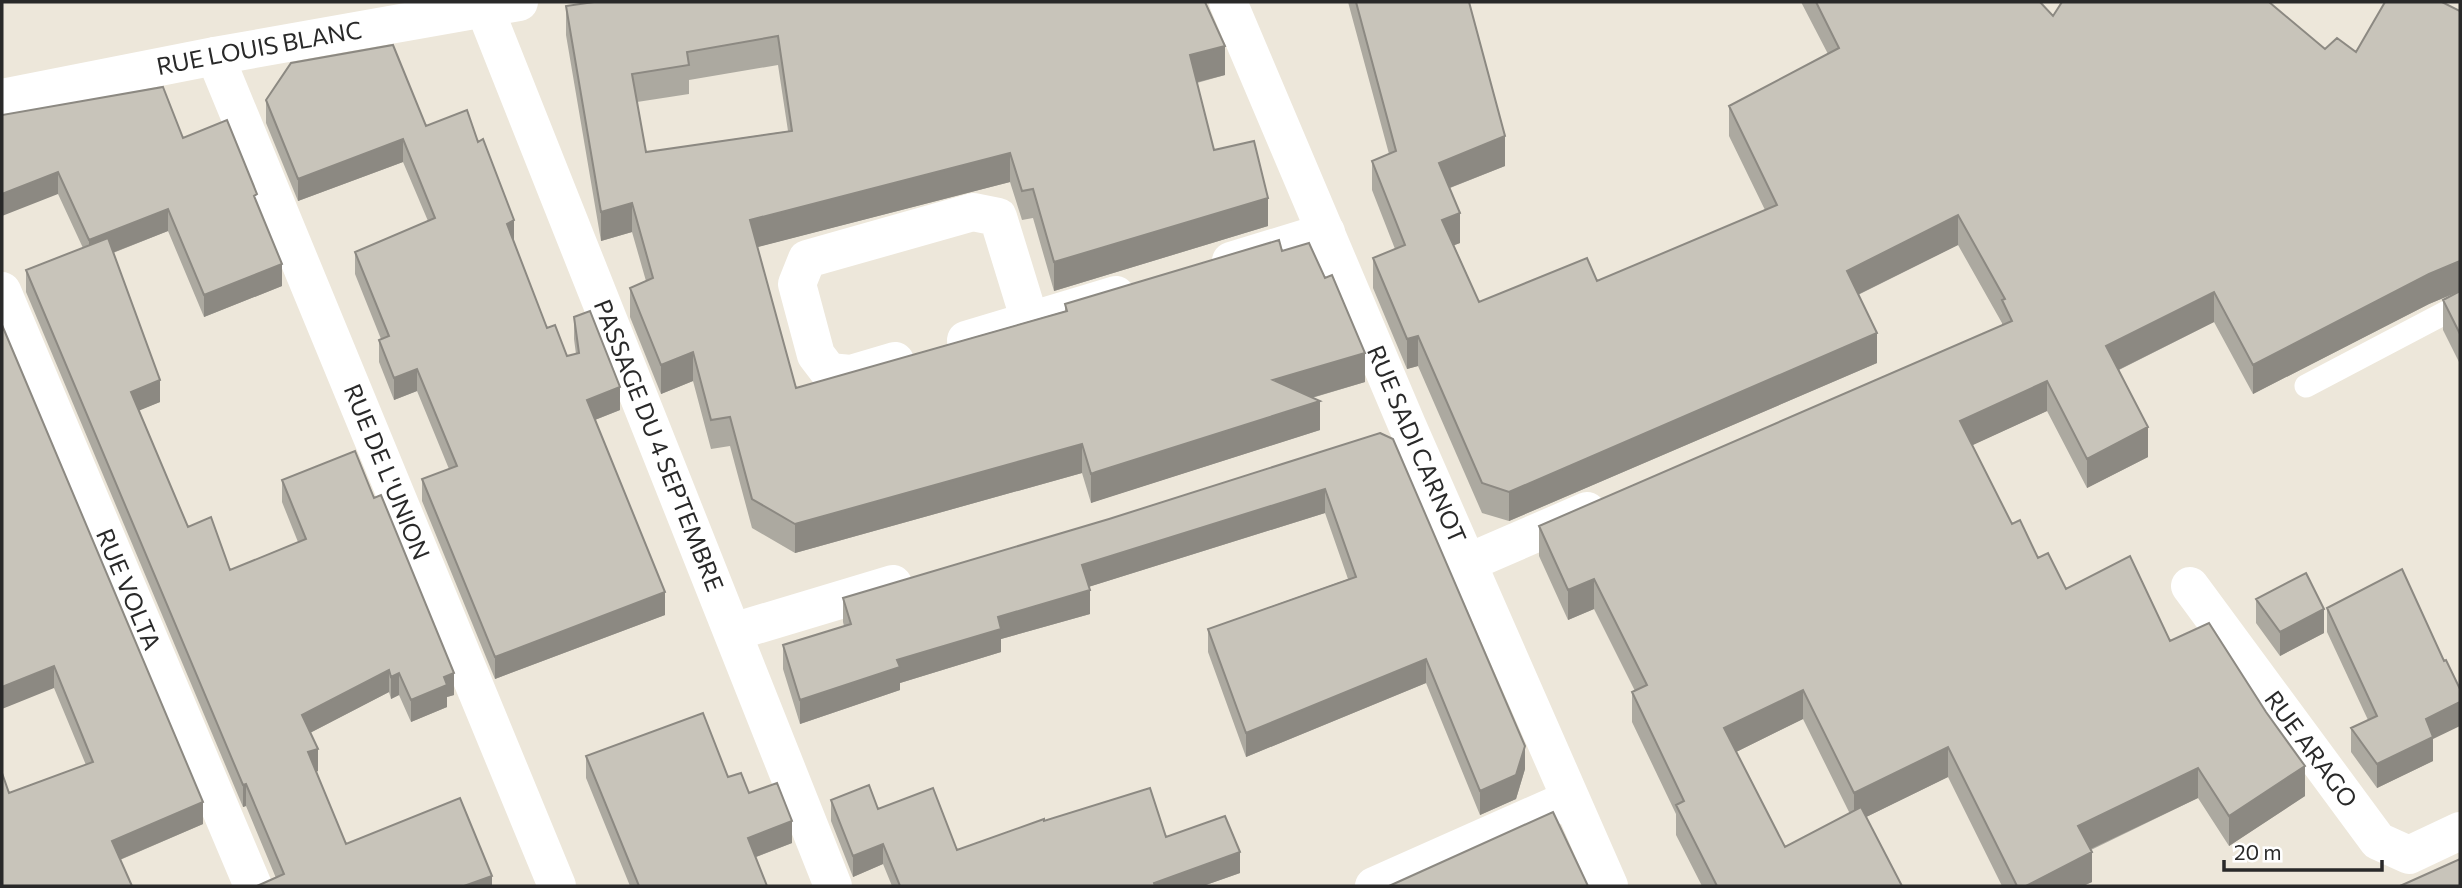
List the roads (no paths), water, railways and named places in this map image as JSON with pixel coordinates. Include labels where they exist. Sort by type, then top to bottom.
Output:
[{"type":"street","name":"RUE SADI CARNOT","points":[[1228,2],[1326,232],[1393,429],[1467,563],[1609,886]]},
{"type":"street","name":"RUE LOUIS BLANC","points":[[2,98],[215,56],[501,5]]},
{"type":"street","name":"PASSAGE DU 4 SEPTEMBRE","points":[[501,5],[733,632],[833,886]]},
{"type":"street","name":"RUE DE L'UNION","points":[[215,56],[557,886]]},
{"type":"street","points":[[1030,321],[998,217],[973,212],[807,259],[797,285],[816,355],[829,372],[850,374],[1149,286]]},
{"type":"street","points":[[1202,270],[1326,232]]},
{"type":"street","name":"RUE VOLTA","points":[[2,291],[253,886]]},
{"type":"street","points":[[1467,563],[1621,496]]},
{"type":"street","points":[[733,632],[927,574]]},
{"type":"street","name":"RUE ARAGO","points":[[2190,586],[2378,841],[2409,856],[2460,831]]},
{"type":"street","points":[[1374,886],[1570,799]]},
{"type":"lane","points":[[2306,386],[2460,305]]}]
